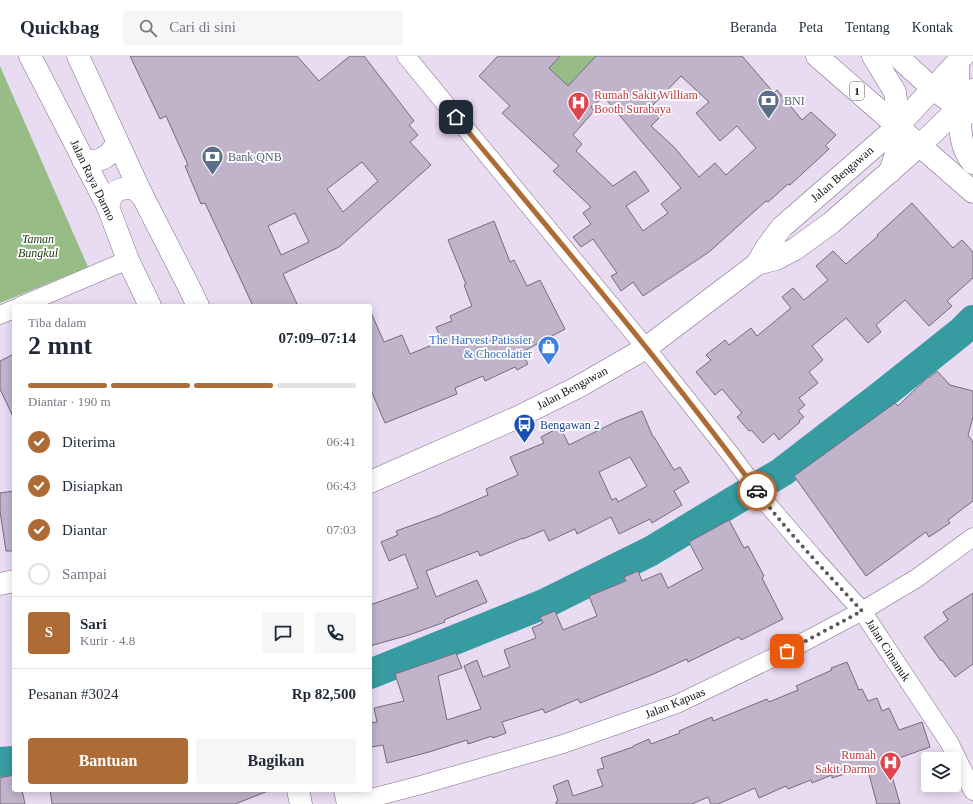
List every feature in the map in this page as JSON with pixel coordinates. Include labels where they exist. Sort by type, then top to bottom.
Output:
[{"type":"main road","name":"Jalan Raya Darmo","points":[[30,56],[108,207],[128,260],[149,304]]},
{"type":"main road","points":[[78,56],[142,195],[197,304]]},
{"type":"main road","name":"1","points":[[816,56],[973,192]]},
{"type":"main road","points":[[873,56],[895,92],[897,108],[897,144],[895,157],[890,172]]},
{"type":"main road","points":[[897,56],[933,89],[969,105]]},
{"type":"main road","points":[[960,59],[969,105],[960,129],[964,147],[973,163]]},
{"type":"main road","name":"Jalan Bengawan","points":[[757,264],[766,248],[782,227],[896,126],[960,59]]},
{"type":"main road","name":"Jalan Bengawan","points":[[372,481],[516,418],[578,387],[646,348],[757,264],[776,259],[795,249],[831,223],[919,146],[969,105]]},
{"type":"main road","points":[[83,160],[97,161],[107,157],[115,147],[117,141]]},
{"type":"main road","points":[[108,207],[112,194],[120,189],[133,188],[142,195]]},
{"type":"main road","points":[[0,584],[12,581]]},
{"type":"main road","points":[[298,792],[301,804]]},
{"type":"main road","points":[[345,792],[348,804]]},
{"type":"street","name":"Jalan Cimanuk","points":[[406,56],[646,348],[731,455],[768,505],[862,611],[949,742],[973,790]]},
{"type":"street","points":[[25,304],[128,260]]},
{"type":"street","points":[[0,315],[12,310]]},
{"type":"street","name":"Jalan Kapuas","points":[[348,804],[421,785],[563,744],[677,704],[787,651],[862,611],[917,578],[973,537]]},
{"type":"green space","points":[[560,56],[596,56],[575,92],[532,86]]},
{"type":"green space","name":"Taman Bungkul","points":[[0,66],[88,267],[0,303]]},
{"type":"building","points":[[130,56],[297,56],[319,81],[350,56],[364,56],[414,121],[409,125],[418,135],[410,142],[431,165],[339,247],[283,274],[297,304],[252,304],[205,203],[201,204],[185,166],[188,165],[166,116],[160,119]],"holes":[[[362,162],[378,181],[343,212],[327,189]],[[295,213],[309,242],[281,255],[268,226]]]},
{"type":"building","points":[[498,56],[560,56],[549,68],[568,86],[596,56],[742,56],[774,93],[777,90],[802,120],[811,112],[836,135],[825,146],[829,149],[790,185],[788,184],[768,202],[766,201],[709,252],[643,296],[633,282],[621,291],[611,276],[617,273],[593,239],[581,247],[573,237],[591,224],[583,213],[591,207],[553,171],[559,166],[502,113],[510,106],[479,76]],"holes":[[[681,76],[709,102],[696,113],[720,141],[737,126],[756,148],[726,175],[715,163],[699,177],[674,147],[651,126],[661,116],[651,107]],[[604,97],[681,188],[661,204],[668,213],[643,231],[626,206],[649,191],[635,171],[613,186],[576,151],[582,144],[573,135],[594,111],[591,107]]]},
{"type":"building","points":[[912,203],[953,248],[962,240],[973,252],[973,278],[947,301],[952,306],[929,326],[905,300],[876,325],[881,332],[868,343],[846,318],[812,346],[823,360],[809,372],[818,383],[799,398],[805,405],[798,411],[804,417],[779,440],[774,433],[763,443],[751,430],[749,431],[737,417],[742,413],[722,389],[715,395],[696,372],[711,360],[706,355],[725,340],[729,345],[751,328],[757,336],[791,308],[782,297],[793,288],[804,300],[828,280],[816,266],[833,251],[846,264]]},
{"type":"building","points":[[494,221],[510,262],[514,260],[527,286],[540,280],[565,329],[522,352],[528,364],[517,370],[515,367],[485,381],[483,376],[455,388],[457,394],[385,423],[372,393],[372,315],[384,342],[402,335],[410,354],[442,341],[436,327],[452,321],[450,316],[472,306],[464,285],[466,284],[448,240]]},
{"type":"building","points":[[12,355],[12,415],[0,389],[0,361]]},
{"type":"building","points":[[937,371],[950,385],[973,391],[973,417],[968,435],[973,442],[973,501],[948,520],[950,523],[929,537],[926,532],[866,576],[794,476],[895,403],[898,406],[928,377],[929,378]]},
{"type":"building","points":[[642,411],[653,437],[674,470],[680,467],[689,482],[674,491],[682,505],[652,523],[650,519],[619,534],[611,517],[577,534],[575,529],[549,541],[544,530],[480,556],[478,551],[426,571],[436,597],[477,580],[487,602],[444,620],[445,622],[409,635],[372,645],[372,604],[418,588],[405,554],[389,561],[381,542],[398,535],[396,531],[438,516],[488,495],[486,489],[518,475],[510,457],[544,443],[541,437],[560,427],[569,445],[617,421]],"holes":[[[630,457],[647,486],[618,502],[616,498],[612,500],[599,472]]]},
{"type":"building","points":[[12,491],[12,551],[6,551],[0,511],[0,493]]},
{"type":"building","points":[[729,520],[744,548],[748,546],[764,576],[762,578],[783,619],[741,640],[739,637],[688,662],[687,659],[580,703],[578,699],[545,713],[543,709],[502,722],[506,733],[493,738],[492,736],[468,744],[467,740],[387,763],[383,745],[372,747],[372,723],[377,722],[374,708],[404,701],[395,674],[456,653],[462,668],[438,676],[447,720],[481,709],[464,666],[477,660],[483,677],[510,667],[504,650],[536,638],[532,628],[543,623],[540,617],[555,611],[563,630],[597,616],[589,596],[626,581],[624,577],[638,571],[642,581],[661,573],[668,588],[703,569],[689,542]]},
{"type":"building","points":[[973,593],[973,664],[955,677],[942,660],[941,661],[924,637],[948,620],[943,612]]},
{"type":"building","points":[[847,662],[859,690],[862,689],[868,701],[877,698],[882,711],[889,708],[899,730],[922,722],[930,747],[888,762],[900,804],[877,804],[867,767],[832,778],[832,775],[812,783],[811,780],[788,789],[786,786],[759,798],[755,788],[718,804],[711,804],[708,797],[692,804],[556,804],[558,801],[553,786],[568,780],[573,796],[603,786],[597,770],[604,768],[601,758],[633,747],[649,739],[651,744],[680,733],[679,731],[712,717],[713,721],[767,699],[769,702],[798,690],[796,686],[832,670],[831,668]]},
{"type":"building","points":[[12,775],[12,792],[22,792],[25,804],[0,804],[0,778]]},
{"type":"building","points":[[50,792],[265,792],[235,804],[52,804]]},
{"type":"waterway","points":[[372,673],[544,604],[651,551],[782,472],[882,395],[961,332],[973,320]]},
{"type":"waterway","points":[[0,762],[12,761]]},
{"type":"way so far","points":[[757,491],[812,556],[862,611],[787,651]]},
{"type":"place","name":"BNI","points":[[768,120]]},
{"type":"place","name":"Rumah Sakit William Booth Surabaya","points":[[579,122]]},
{"type":"place","name":"Bank QNB","points":[[213,176]]},
{"type":"place","name":"The Harvest Patissier & Chocolatier","points":[[548,366]]},
{"type":"place","name":"Bengawan 2","points":[[525,444]]},
{"type":"place","name":"Rumah Sakit Darmo","points":[[891,782]]},
{"type":"route","points":[[456,117],[646,348],[731,455],[757,491]]}]
